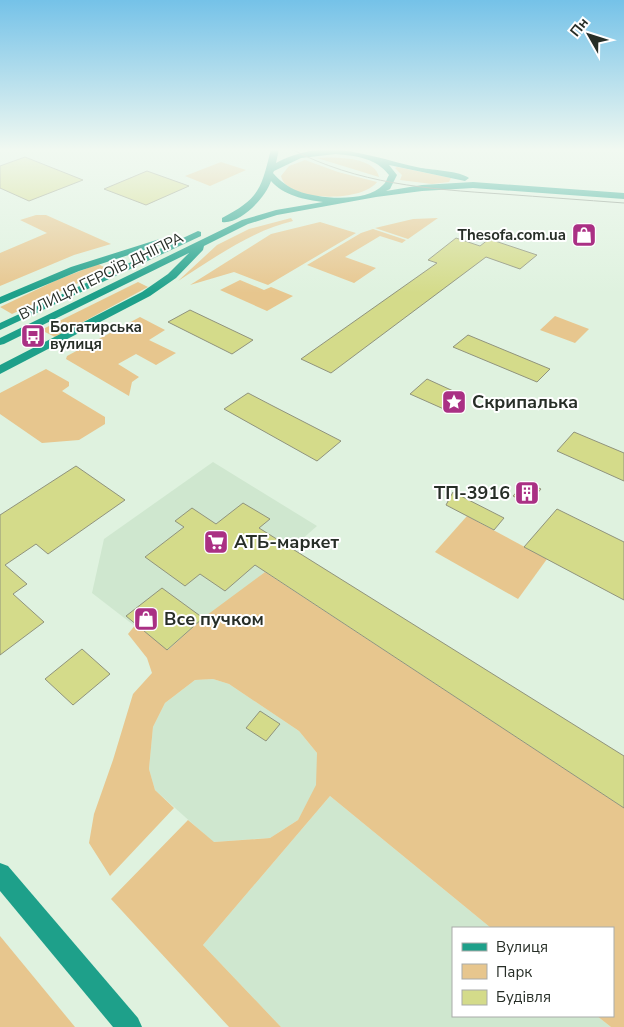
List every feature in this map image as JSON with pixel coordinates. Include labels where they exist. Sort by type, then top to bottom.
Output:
[{"type":"main road","name":"ВУЛИЦЯ ГЕРОЇВ ДНІПРА","points":[[0,342],[214,231],[261,197]]},
{"type":"main road","points":[[304,197],[321,200],[366,197]]},
{"type":"main road","name":"ВУЛИЦЯ ГЕРОЇВ ДНІПРА","points":[[0,327],[214,231],[263,216],[354,199]]},
{"type":"main road","points":[[0,301],[75,268],[214,231]]},
{"type":"main road","name":"ВУЛИЦЯ ГЕРОЇВ ДНІПРА","points":[[0,370],[160,285],[214,231]]},
{"type":"main road","points":[[0,874],[129,1027]]},
{"type":"shaded area","points":[[213,462],[317,526],[171,654],[92,593],[104,539]]},
{"type":"shaded area","points":[[213,679],[229,684],[299,731],[317,753],[317,785],[298,820],[270,838],[213,842],[155,790],[149,769],[153,727],[165,703],[195,680]]},
{"type":"shaded area","points":[[330,796],[490,927],[452,927],[452,1017],[598,1017],[611,1027],[281,1027],[203,945]]},
{"type":"green space","points":[[36,215],[46,215],[111,244],[74,255],[0,286],[0,253],[47,233],[20,220]]},
{"type":"green space","points":[[291,218],[293,221],[262,231],[248,238],[178,281],[217,245],[249,229]]},
{"type":"green space","points":[[438,218],[408,239],[375,228],[413,219]]},
{"type":"green space","points":[[320,222],[356,233],[268,285],[234,272],[190,285],[271,234]]},
{"type":"green space","points":[[373,229],[406,240],[402,243],[380,236],[345,257],[376,268],[354,283],[307,265],[361,233]]},
{"type":"green space","points":[[98,264],[108,269],[12,314],[0,307],[57,280]]},
{"type":"green space","points":[[240,280],[264,290],[271,287],[293,296],[267,311],[220,290]]},
{"type":"green space","points":[[138,282],[148,287],[55,337],[41,330]]},
{"type":"green space","points":[[555,316],[589,329],[575,343],[540,330]]},
{"type":"green space","points":[[140,317],[165,330],[149,340],[176,353],[156,365],[136,354],[118,364],[139,377],[132,382],[129,396],[66,359],[67,356]]},
{"type":"green space","points":[[46,369],[69,382],[69,386],[62,391],[105,417],[105,424],[79,440],[42,443],[0,414],[0,393]]},
{"type":"green space","points":[[467,516],[547,559],[518,599],[435,552]]},
{"type":"green space","points":[[265,572],[624,808],[624,1027],[611,1027],[598,1017],[614,1017],[614,927],[490,927],[330,796],[203,945],[281,1027],[229,1027],[111,899],[188,820],[214,842],[270,838],[298,820],[316,785],[317,753],[299,731],[229,684],[213,679],[195,680],[165,703],[153,727],[149,769],[155,790],[174,808],[110,876],[89,843],[94,814],[133,694],[152,673],[147,658],[128,634],[136,624],[168,650],[203,618]]},
{"type":"green space","points":[[0,936],[75,1027],[0,1027]]},
{"type":"building","points":[[20,197],[39,197],[29,201]]},
{"type":"building","points":[[125,197],[164,197],[146,205]]},
{"type":"building","points":[[456,238],[480,246],[489,239],[537,255],[520,269],[486,257],[331,373],[301,359],[437,263],[428,260]]},
{"type":"building","points":[[190,310],[253,340],[232,354],[168,322]]},
{"type":"building","points":[[468,335],[550,369],[537,382],[453,347]]},
{"type":"building","points":[[427,379],[462,395],[446,410],[410,394]]},
{"type":"building","points":[[248,393],[341,441],[317,461],[224,409]]},
{"type":"building","points":[[574,432],[624,453],[624,481],[557,451]]},
{"type":"building","points":[[76,466],[125,500],[48,554],[36,544],[5,565],[27,584],[13,594],[44,622],[0,655],[0,515]]},
{"type":"building","name":"ТП-3916","points":[[526,482],[541,489],[528,504],[513,496]]},
{"type":"building","points":[[453,492],[504,518],[494,530],[446,505]]},
{"type":"building","points":[[243,503],[270,519],[259,528],[624,756],[624,808],[255,565],[225,591],[200,574],[185,586],[145,557],[184,527],[175,521],[192,508],[216,524]]},
{"type":"building","points":[[557,509],[624,542],[624,600],[524,547]]},
{"type":"building","points":[[162,588],[203,618],[167,650],[126,616]]},
{"type":"building","points":[[82,649],[110,674],[73,705],[45,679]]},
{"type":"building","points":[[260,711],[280,724],[266,741],[246,728]]},
{"type":"tram line","points":[[541,197],[624,203]]},
{"type":"place","name":"Thesofa.com.ua","points":[[584,235]]},
{"type":"place","name":"Богатирська вулиця","points":[[33,336]]},
{"type":"place","name":"Скрипалька","points":[[454,402]]},
{"type":"place","name":"ТП-3916","points":[[527,493]]},
{"type":"place","name":"АТБ-маркет","points":[[216,542]]},
{"type":"place","name":"Все пучком","points":[[146,619]]}]
